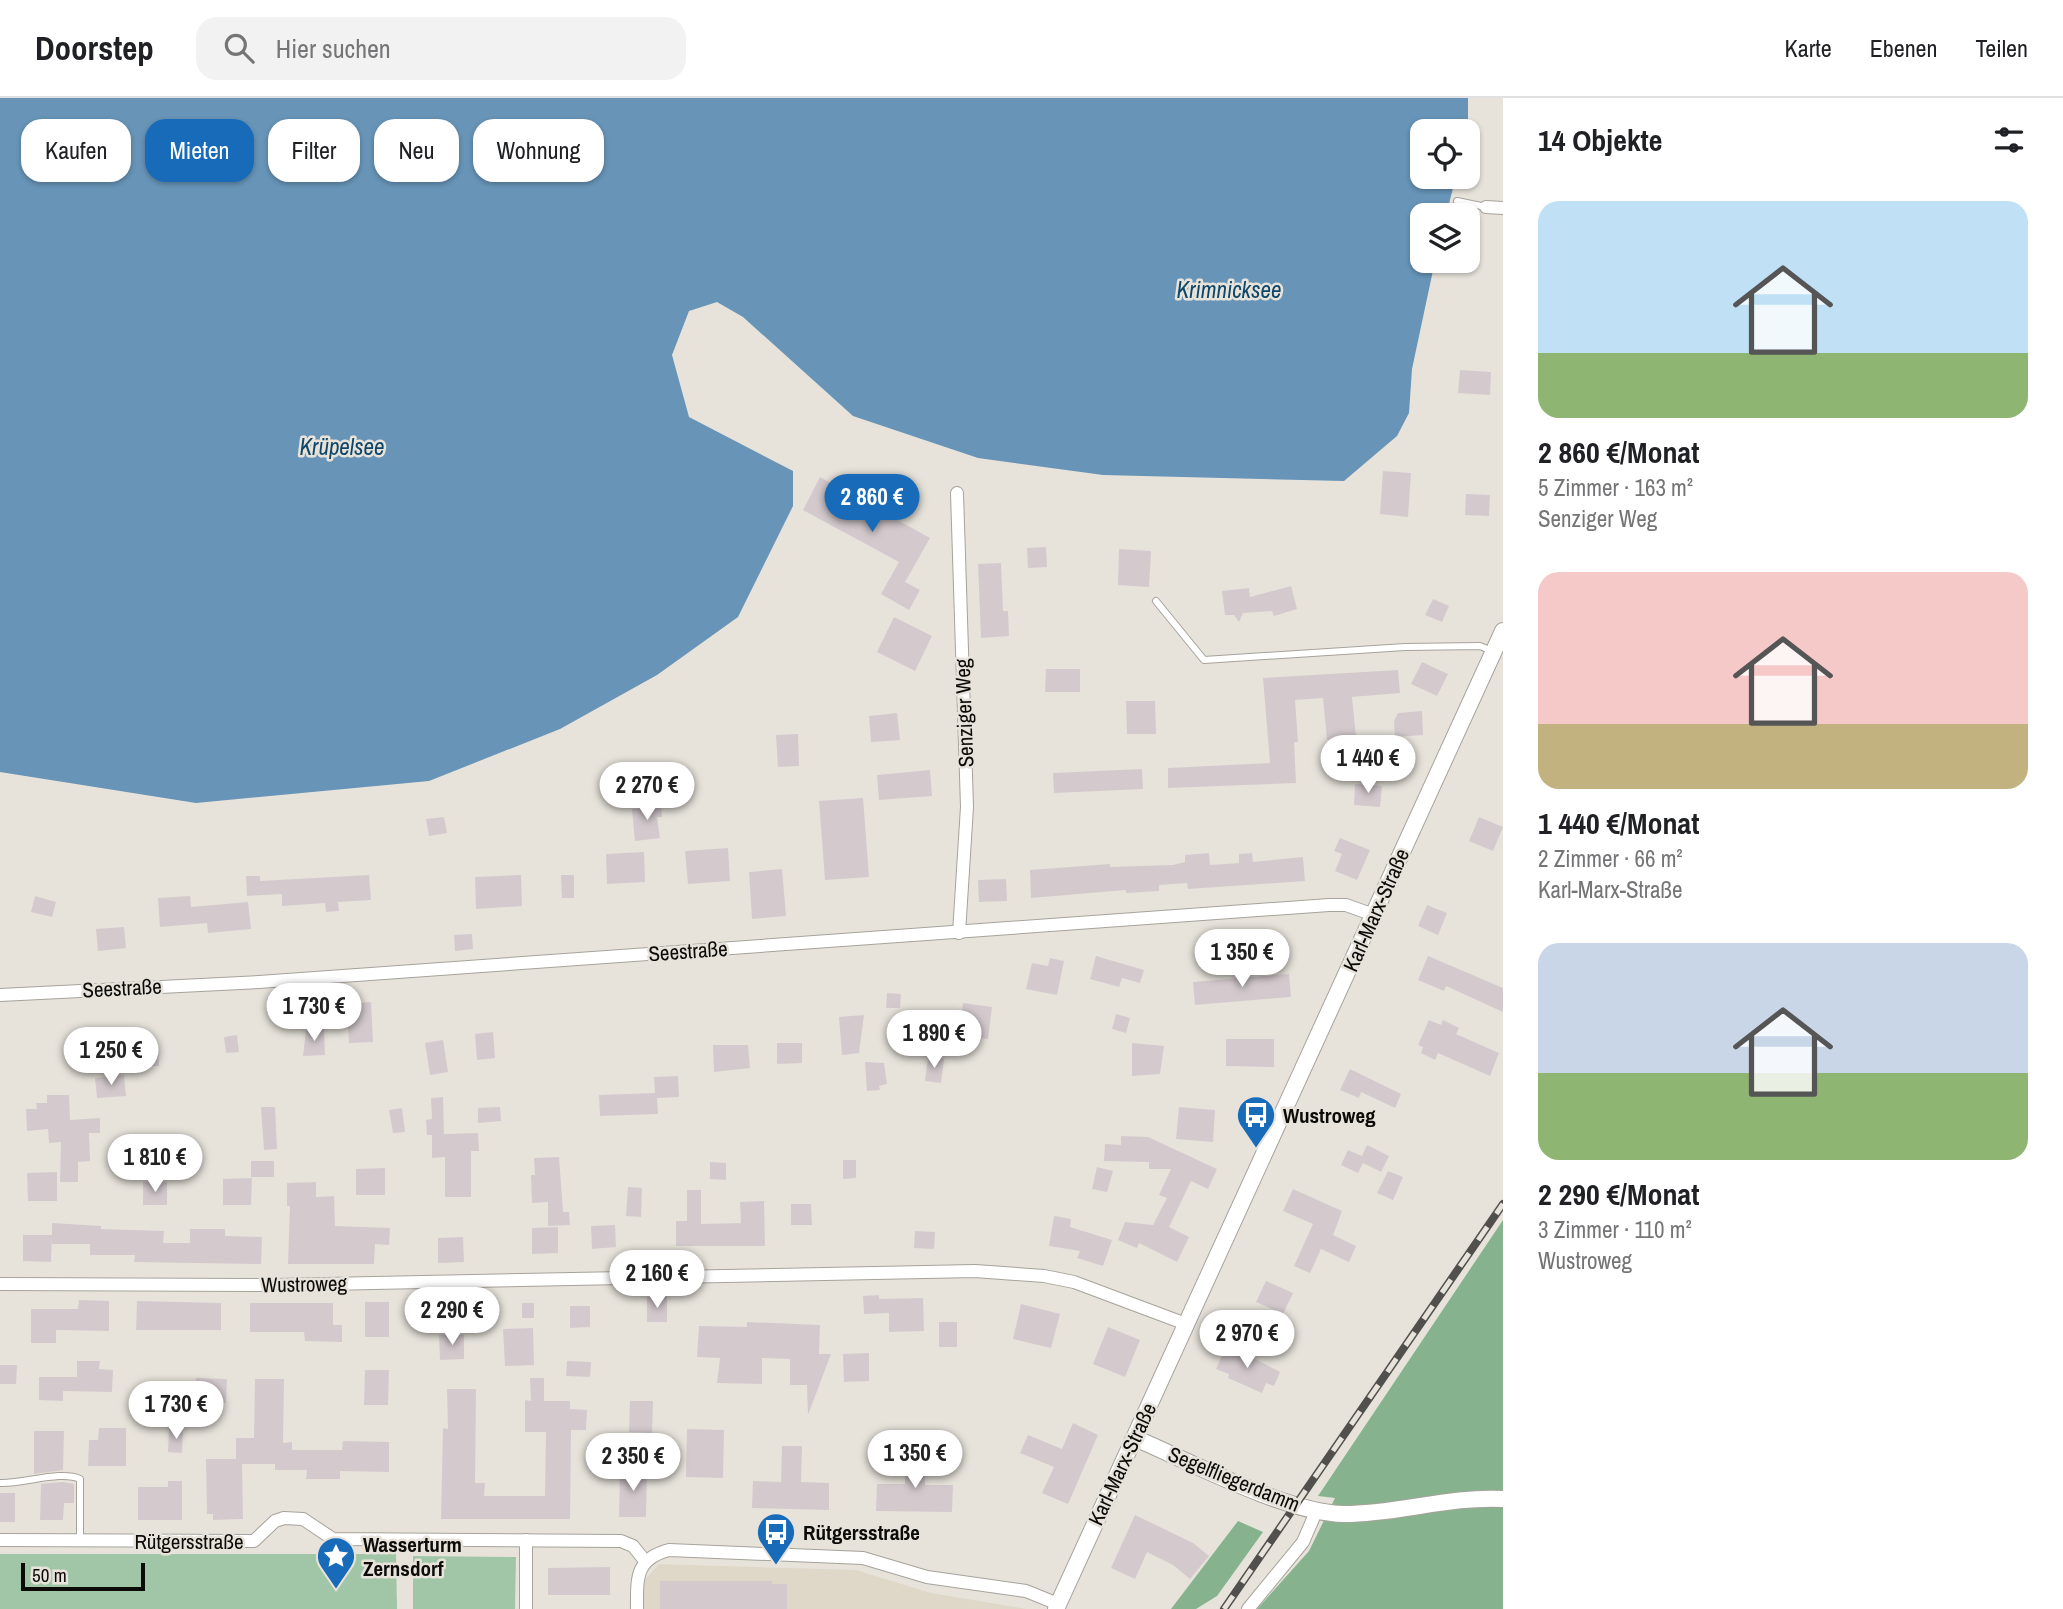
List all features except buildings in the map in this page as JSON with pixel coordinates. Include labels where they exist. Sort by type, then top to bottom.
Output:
[{"type":"street","points":[[1486,207],[1503,208]]},
{"type":"street","name":"Senziger Weg","points":[[957,493],[967,807],[959,933]]},
{"type":"street","name":"Karl-Marx-Straße","points":[[1057,1606],[1503,631]]},
{"type":"street","name":"Seestraße","points":[[0,995],[259,982],[1329,905],[1346,905],[1374,915]]},
{"type":"street","name":"Wustroweg","points":[[0,1284],[236,1286],[975,1271],[1044,1276],[1074,1282],[1186,1324]]},
{"type":"street","name":"Segelfliegerdamm","points":[[1135,1438],[1316,1512],[1364,1513],[1451,1501],[1503,1499]]},
{"type":"street","points":[[1248,1609],[1303,1542],[1316,1512]]},
{"type":"street","name":"Rütgersstraße","points":[[0,1540],[254,1541],[275,1521],[297,1518],[333,1539],[621,1541],[634,1546],[645,1561]]},
{"type":"street","points":[[526,1609],[527,1540]]},
{"type":"street","points":[[637,1609],[637,1580],[645,1561],[654,1554],[669,1550],[863,1558],[928,1577],[1026,1591],[1057,1606]]},
{"type":"lane","points":[[1457,201],[1486,207]]},
{"type":"lane","points":[[1156,601],[1204,660],[1405,647],[1480,646],[1493,652]]},
{"type":"lane","points":[[0,1483],[32,1482],[49,1476],[80,1479],[80,1540]]},
{"type":"shaded area","points":[[659,1564],[856,1570],[931,1593],[1027,1609],[644,1609],[644,1581]]},
{"type":"green space","points":[[1503,1220],[1503,1609],[1257,1609],[1309,1551],[1335,1498],[1318,1496]]},
{"type":"green space","points":[[1238,1521],[1263,1532],[1217,1596],[1196,1609],[1171,1609]]},
{"type":"green space","points":[[0,1554],[396,1554],[397,1609],[0,1609]]},
{"type":"green space","points":[[413,1556],[516,1557],[515,1609],[413,1609]]},
{"type":"water","name":"Krüpelsee","points":[[0,98],[1468,98],[1468,119],[1410,119],[1410,189],[1453,189],[1449,203],[1410,203],[1410,273],[1432,273],[1412,369],[1409,413],[1397,436],[1344,481],[1103,475],[978,458],[853,416],[743,317],[717,302],[689,311],[672,355],[689,417],[793,471],[793,506],[738,617],[657,675],[560,729],[429,781],[196,803],[0,772]]},
{"type":"railway","points":[[1224,1609],[1503,1204]]},
{"type":"place","name":"Wustroweg","points":[[1256,1149]]},
{"type":"place","name":"Rütgersstraße","points":[[776,1566]]},
{"type":"place","name":"Wasserturm Zernsdorf","points":[[336,1590]]},
{"type":"water label","name":"Krimnicksee","points":[[1229,289]]}]
